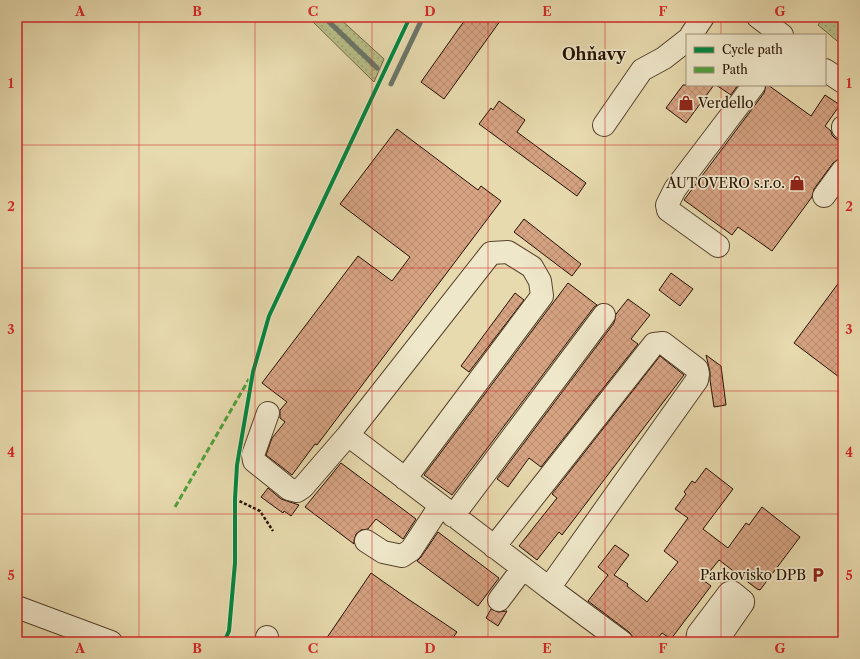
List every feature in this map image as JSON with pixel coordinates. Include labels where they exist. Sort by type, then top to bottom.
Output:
[{"type":"lane","points":[[692,34],[703,17]]},
{"type":"lane","points":[[758,17],[781,34]]},
{"type":"lane","points":[[604,125],[642,70],[664,58],[686,41]]},
{"type":"lane","points":[[826,71],[843,82]]},
{"type":"lane","points":[[718,246],[668,210],[667,205],[675,189],[753,86]]},
{"type":"lane","points":[[824,196],[843,170]]},
{"type":"lane","points":[[268,413],[253,459],[289,489],[297,490],[303,487],[348,435],[491,253],[508,252],[532,267],[540,281],[542,296],[405,479]]},
{"type":"lane","points":[[366,541],[383,552],[402,556],[410,550],[447,511],[604,315]]},
{"type":"lane","points":[[494,547],[654,344],[663,343],[696,369],[698,380],[550,588]]},
{"type":"lane","points":[[348,435],[494,547],[622,642]]},
{"type":"lane","points":[[499,600],[523,568]]},
{"type":"lane","points":[[697,642],[698,634],[729,593],[732,592],[743,601],[743,603],[716,642]]},
{"type":"lane","points":[[17,607],[110,642]]},
{"type":"path","points":[[235,499],[260,511],[274,531]]},
{"type":"green space","points":[[308,17],[338,17],[384,59],[374,82]]},
{"type":"green space","points":[[823,17],[843,17],[843,46],[818,25]]},
{"type":"building","points":[[467,17],[503,17],[444,99],[421,82]]},
{"type":"building","name":"Verdello","points":[[683,85],[713,86],[686,123],[666,108]]},
{"type":"building","points":[[718,86],[737,86],[731,95]]},
{"type":"building","points":[[766,86],[769,86],[811,116],[825,95],[840,105],[825,126],[831,131],[832,135],[836,139],[843,140],[843,155],[833,163],[814,189],[812,197],[772,251],[738,227],[732,235],[684,200],[764,93]]},
{"type":"building","points":[[499,101],[525,120],[517,132],[586,183],[577,196],[479,124],[491,108],[493,110]]},
{"type":"building","points":[[397,129],[478,190],[481,186],[501,201],[317,445],[315,444],[292,475],[266,455],[272,438],[285,422],[280,418],[280,410],[287,402],[262,383],[358,256],[392,281],[410,257],[340,204]]},
{"type":"building","points":[[524,219],[581,264],[572,276],[514,232]]},
{"type":"building","points":[[671,273],[693,289],[680,306],[659,290]]},
{"type":"building","points":[[843,277],[843,380],[794,343]]},
{"type":"building","points":[[568,283],[597,305],[452,495],[424,475]]},
{"type":"building","points":[[515,293],[524,300],[469,372],[461,366]]},
{"type":"building","points":[[628,299],[650,315],[631,339],[638,344],[541,467],[529,458],[508,487],[497,479],[614,323],[616,314]]},
{"type":"building","points":[[706,355],[721,366],[726,405],[714,407],[710,372]]},
{"type":"building","points":[[660,356],[684,375],[562,535],[559,532],[537,560],[519,546],[557,498],[552,494]]},
{"type":"building","points":[[341,463],[416,519],[403,539],[376,519],[368,529],[361,530],[356,534],[354,544],[305,507]]},
{"type":"building","points":[[706,468],[733,489],[703,529],[728,548],[746,523],[749,525],[762,507],[800,537],[760,590],[719,560],[703,580],[711,586],[671,639],[662,633],[655,642],[634,642],[633,637],[629,632],[588,601],[608,575],[598,567],[615,545],[629,555],[614,575],[628,584],[627,586],[647,602],[678,562],[664,551],[688,518],[675,509],[686,494],[684,492],[692,481],[695,483]]},
{"type":"building","points":[[268,488],[281,499],[299,505],[291,516],[284,511],[283,513],[261,497]]},
{"type":"building","points":[[438,532],[499,578],[478,606],[417,561]]},
{"type":"building","points":[[371,573],[457,632],[450,642],[324,642]]},
{"type":"building","points":[[491,609],[498,612],[507,611],[498,626],[486,618]]},
{"type":"waterway","points":[[324,17],[377,68]]},
{"type":"waterway","points":[[391,84],[423,17]]},
{"type":"marked path","points":[[175,507],[249,379]]},
{"type":"cycle path","points":[[224,642],[229,631],[235,563],[235,499],[237,465],[253,372],[269,316],[410,17]]},
{"type":"place","name":"Verdello","points":[[686,103]]},
{"type":"place","name":"AUTOVERO s.r.o.","points":[[797,183]]},
{"type":"place","name":"Parkovisko DPB","points":[[818,575]]},
{"type":"district","name":"Ohňavy","points":[[594,54]]}]
